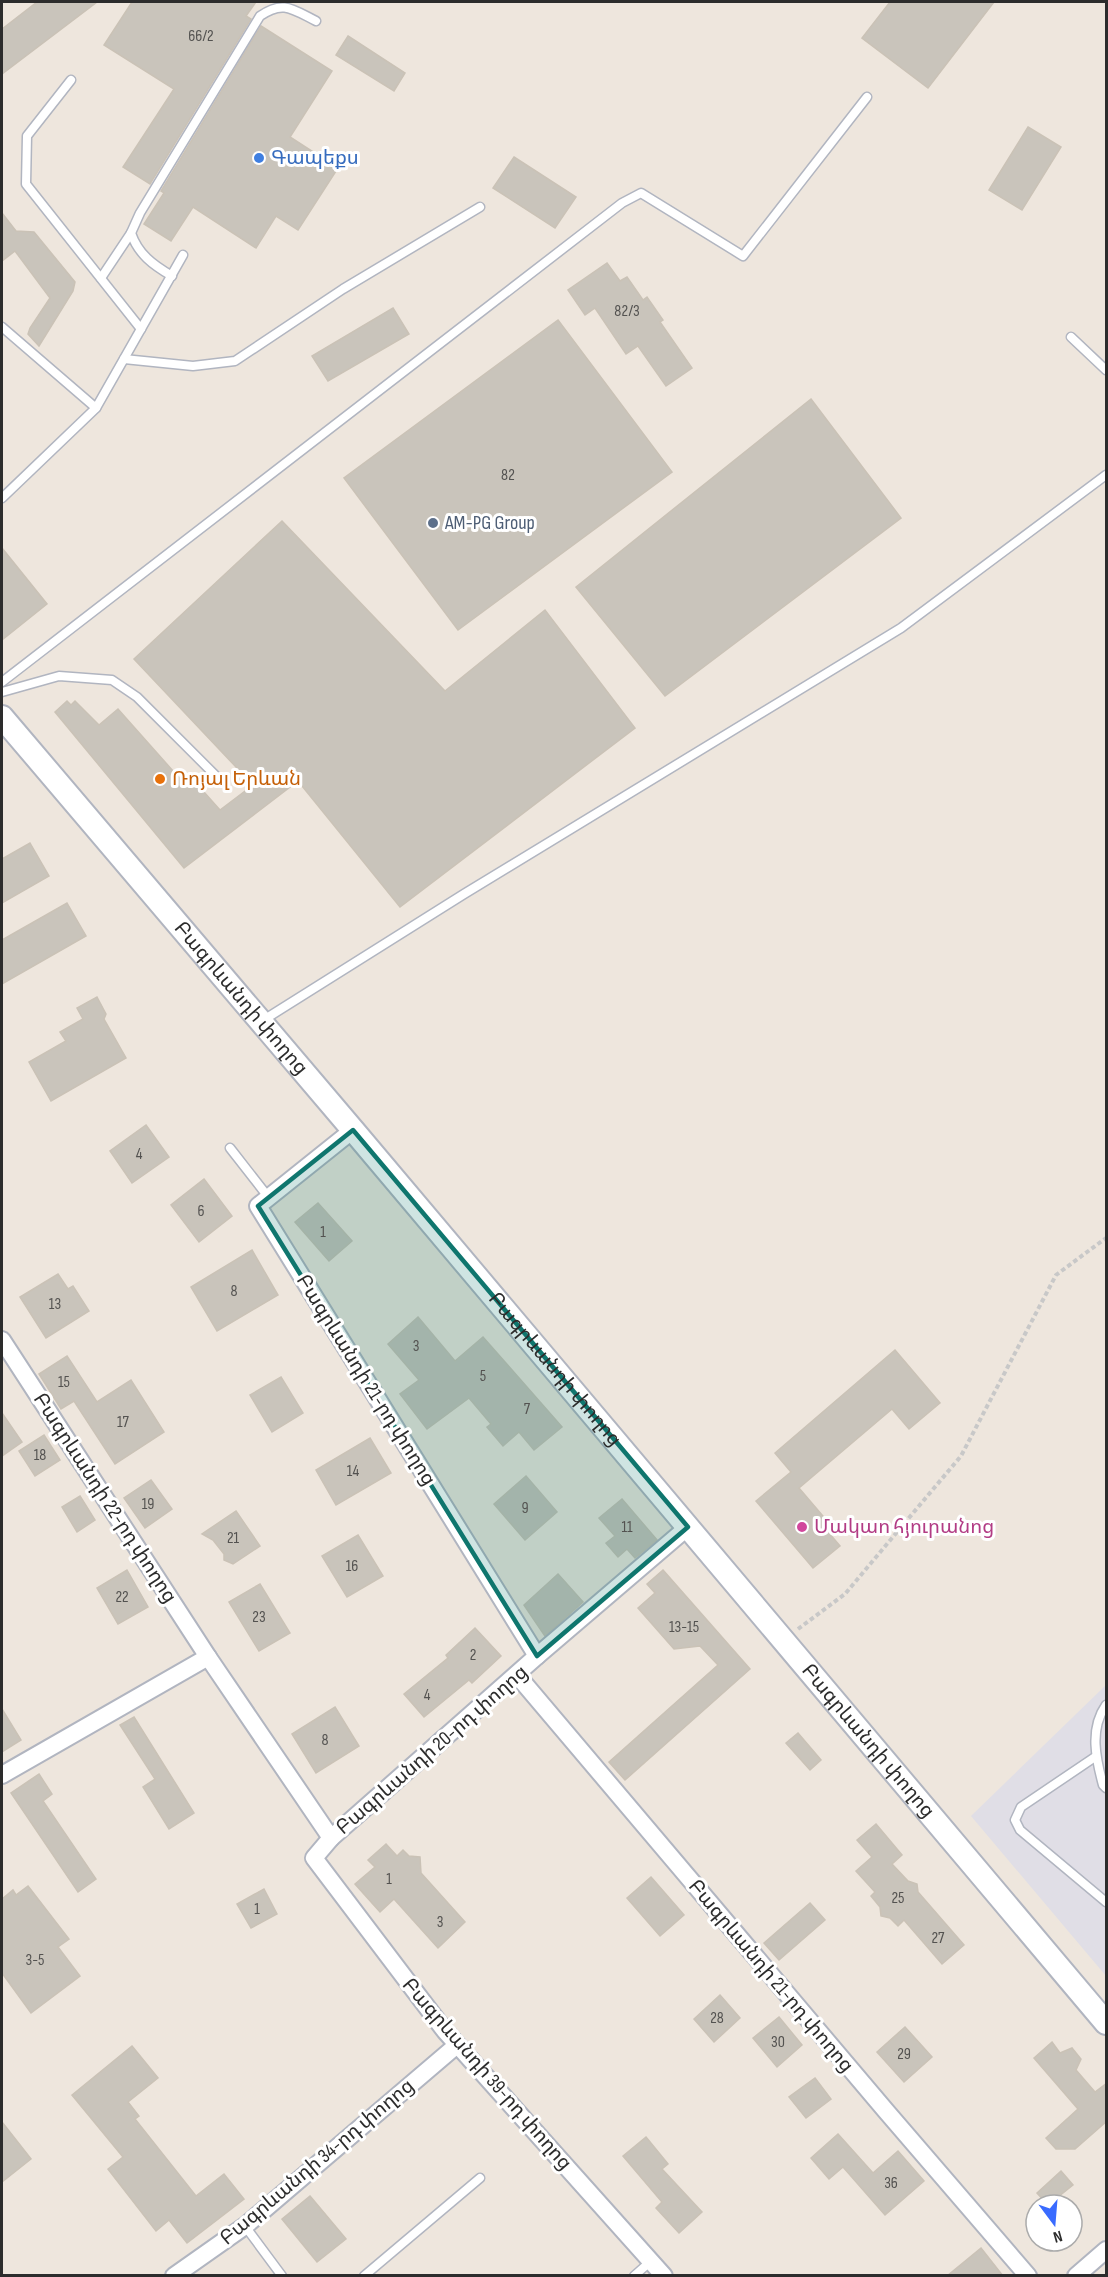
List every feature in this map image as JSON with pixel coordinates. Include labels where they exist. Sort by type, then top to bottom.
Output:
[{"type":"main road","name":"Բագրևանդի փողոց","points":[[2,717],[354,1130],[1107,2023]]},
{"type":"street","points":[[268,1198],[354,1130]]},
{"type":"street","name":"Բագրևանդի 21-րդ փողոց","points":[[268,1198],[258,1206],[537,1656]]},
{"type":"street","name":"Բագրևանդի 22-րդ փողոց","points":[[2,1340],[208,1657]]},
{"type":"street","name":"Բագրևանդի 20-րդ փողոց","points":[[208,1657],[331,1838],[537,1656],[688,1527]]},
{"type":"street","points":[[2,1775],[208,1657]]},
{"type":"street","name":"Բագրևանդի 21-րդ փողոց","points":[[517,1675],[870,2093],[1028,2276]]},
{"type":"street","name":"Բագրևանդի 39-րդ փողոց","points":[[331,1838],[314,1858],[457,2045],[664,2276]]},
{"type":"street","name":"Բագրևանդի 34-րդ փողոց","points":[[174,2276],[244,2226],[457,2045]]},
{"type":"street","points":[[1076,2276],[1107,2250]]},
{"type":"lane","points":[[100,278],[131,233],[140,213],[260,16],[271,7],[283,5],[316,21]]},
{"type":"lane","points":[[71,80],[27,136],[26,184],[141,328]]},
{"type":"lane","points":[[2,682],[622,203],[641,193],[743,256],[867,97]]},
{"type":"lane","points":[[124,358],[193,366],[235,361],[343,289],[480,207]]},
{"type":"lane","points":[[131,233],[135,245],[151,263],[172,276]]},
{"type":"lane","points":[[2,498],[96,408],[183,255]]},
{"type":"lane","points":[[2,327],[96,408]]},
{"type":"lane","points":[[1071,337],[1107,370]]},
{"type":"lane","points":[[261,1022],[474,888],[901,628],[1107,475]]},
{"type":"lane","points":[[2,692],[59,676],[112,680],[137,697],[219,779]]},
{"type":"lane","points":[[230,1148],[268,1198]]},
{"type":"lane","points":[[1107,1705],[1096,1731],[1095,1756],[1103,1785],[1107,1788]]},
{"type":"lane","points":[[1095,1756],[1021,1807],[1015,1820],[1020,1830],[1107,1902]]},
{"type":"lane","points":[[364,2276],[480,2178]]},
{"type":"lane","points":[[244,2226],[282,2276]]},
{"type":"lane","points":[[634,2276],[651,2261]]},
{"type":"path","points":[[783,1641],[845,1594],[961,1456],[1056,1275],[1107,1238]]},
{"type":"highlighted area","points":[[353,1130],[688,1527],[537,1656],[258,1206]]},
{"type":"shaded area","points":[[1106,1685],[1106,1976],[971,1816]]},
{"type":"building","points":[[37,2],[97,2],[2,74],[2,29]]},
{"type":"building","points":[[132,2],[256,2],[246,16],[251,19],[150,184],[123,167],[174,89],[104,45]]},
{"type":"building","points":[[890,2],[994,2],[928,88],[862,38]]},
{"type":"building","points":[[261,26],[332,71],[290,137],[338,168],[298,230],[276,216],[256,248],[193,207],[171,241],[144,224],[164,193],[161,191]]},
{"type":"building","points":[[348,36],[405,73],[394,91],[336,55]]},
{"type":"building","points":[[1028,127],[1061,147],[1022,210],[989,190]]},
{"type":"building","points":[[514,157],[576,197],[555,228],[493,188]]},
{"type":"building","points":[[2,213],[16,231],[34,232],[75,282],[73,291],[39,346],[28,334],[50,298],[15,251],[2,261]]},
{"type":"building","points":[[607,263],[620,281],[627,277],[643,300],[647,297],[663,320],[660,322],[692,368],[666,386],[638,346],[626,354],[595,308],[585,315],[568,290]]},
{"type":"building","points":[[393,308],[409,334],[328,381],[312,356]]},
{"type":"building","points":[[558,320],[672,472],[458,630],[344,478]]},
{"type":"building","points":[[811,399],[901,518],[665,696],[576,587]]},
{"type":"building","points":[[282,521],[445,691],[545,610],[635,728],[400,907],[298,781],[184,868],[55,712],[67,701],[71,705],[75,701],[99,725],[118,709],[189,789],[196,783],[220,810],[253,785],[134,659]]},
{"type":"building","points":[[2,548],[47,604],[2,640]]},
{"type":"building","points":[[30,843],[49,876],[2,903],[2,859]]},
{"type":"building","points":[[67,903],[86,936],[2,984],[2,940]]},
{"type":"building","points":[[97,997],[106,1014],[104,1019],[126,1058],[51,1101],[29,1062],[66,1041],[60,1032],[83,1019],[77,1008]]},
{"type":"building","points":[[146,1125],[169,1157],[132,1183],[110,1151]]},
{"type":"building","points":[[204,1179],[232,1216],[199,1242],[171,1205]]},
{"type":"building","points":[[318,1203],[352,1241],[329,1261],[295,1222]]},
{"type":"building","points":[[252,1250],[278,1295],[217,1331],[191,1287]]},
{"type":"building","points":[[58,1274],[68,1289],[73,1286],[89,1311],[46,1338],[20,1297]]},
{"type":"building","points":[[418,1317],[455,1361],[483,1337],[562,1427],[534,1450],[519,1432],[503,1446],[487,1427],[491,1424],[469,1398],[427,1429],[400,1394],[419,1380],[388,1344]]},
{"type":"building","points":[[895,1350],[940,1403],[909,1429],[892,1409],[799,1488],[834,1529],[829,1533],[840,1546],[813,1568],[756,1501],[791,1472],[775,1453]]},
{"type":"building","points":[[67,1356],[97,1402],[131,1380],[164,1432],[115,1464],[74,1401],[61,1409],[39,1374]]},
{"type":"building","points":[[281,1377],[303,1413],[272,1432],[250,1395]]},
{"type":"building","points":[[2,1413],[22,1442],[2,1456]]},
{"type":"building","points":[[44,1435],[60,1460],[35,1476],[19,1451]]},
{"type":"building","points":[[370,1438],[391,1473],[336,1505],[316,1470]]},
{"type":"building","points":[[526,1476],[557,1512],[525,1540],[494,1504]]},
{"type":"building","points":[[151,1480],[172,1509],[145,1528],[124,1498]]},
{"type":"building","points":[[80,1496],[95,1520],[77,1532],[62,1507]]},
{"type":"building","points":[[622,1499],[657,1540],[635,1558],[627,1549],[618,1557],[606,1543],[615,1536],[599,1518]]},
{"type":"building","points":[[236,1511],[260,1546],[233,1564],[224,1560],[224,1554],[213,1540],[202,1534]]},
{"type":"building","points":[[358,1535],[383,1576],[347,1597],[322,1556]]},
{"type":"building","points":[[127,1570],[148,1607],[118,1624],[97,1588]]},
{"type":"building","points":[[663,1570],[750,1669],[625,1780],[609,1762],[718,1665],[700,1646],[674,1649],[638,1608],[655,1593],[647,1584]]},
{"type":"building","points":[[558,1574],[583,1602],[545,1636],[524,1605]]},
{"type":"building","points":[[260,1584],[290,1633],[259,1651],[229,1602]]},
{"type":"building","points":[[475,1628],[501,1656],[472,1683],[469,1680],[424,1717],[404,1694],[448,1658],[446,1655]]},
{"type":"building","points":[[335,1707],[359,1746],[316,1773],[292,1734]]},
{"type":"building","points":[[2,1709],[21,1740],[2,1752]]},
{"type":"building","points":[[134,1717],[194,1813],[169,1829],[143,1787],[155,1779],[120,1725]]},
{"type":"building","points":[[798,1733],[821,1760],[810,1770],[786,1743]]},
{"type":"building","points":[[39,1774],[52,1794],[43,1801],[96,1879],[78,1892],[11,1793]]},
{"type":"building","points":[[876,1824],[902,1855],[892,1864],[908,1881],[917,1884],[918,1892],[964,1945],[942,1964],[904,1920],[898,1926],[890,1918],[881,1916],[880,1907],[871,1896],[875,1892],[856,1871],[872,1857],[857,1840]]},
{"type":"building","points":[[386,1844],[397,1856],[403,1850],[409,1856],[420,1857],[421,1873],[465,1922],[438,1948],[394,1899],[380,1912],[355,1884],[375,1867],[368,1860]]},
{"type":"building","points":[[651,1877],[684,1915],[660,1936],[627,1898]]},
{"type":"building","points":[[28,1886],[69,1939],[58,1947],[80,1976],[31,2013],[2,1973],[2,1899],[13,1890],[16,1895]]},
{"type":"building","points":[[264,1889],[277,1914],[251,1928],[237,1904]]},
{"type":"building","points":[[810,1903],[825,1920],[779,1960],[764,1943]]},
{"type":"building","points":[[720,1995],[740,2018],[714,2042],[694,2019]]},
{"type":"building","points":[[779,2017],[802,2045],[777,2067],[753,2038]]},
{"type":"building","points":[[905,2027],[932,2057],[904,2082],[877,2052]]},
{"type":"building","points":[[1052,2042],[1060,2053],[1072,2048],[1081,2059],[1076,2070],[1095,2092],[1107,2083],[1107,2121],[1075,2149],[1056,2149],[1046,2138],[1078,2109],[1034,2058]]},
{"type":"building","points":[[132,2046],[158,2078],[128,2102],[139,2116],[135,2119],[196,2196],[224,2174],[244,2199],[187,2243],[169,2220],[156,2231],[108,2169],[123,2157],[72,2095]]},
{"type":"building","points":[[815,2078],[831,2099],[806,2118],[789,2097]]},
{"type":"building","points":[[2,2122],[31,2159],[2,2182]]},
{"type":"building","points":[[838,2134],[873,2173],[898,2151],[924,2181],[885,2215],[843,2167],[829,2179],[811,2158]]},
{"type":"building","points":[[646,2137],[668,2164],[662,2169],[702,2212],[679,2233],[656,2208],[662,2202],[623,2156]]},
{"type":"building","points":[[1061,2171],[1073,2185],[1063,2193],[1037,2193]]},
{"type":"building","points":[[310,2196],[346,2239],[317,2262],[282,2219]]},
{"type":"building","points":[[981,2248],[1003,2276],[947,2276]]},
{"type":"place","name":"Գապեքս","points":[[259,158]]},
{"type":"place","name":"AM-PG Group","points":[[433,523]]},
{"type":"place","name":"Ռոյալ Երևան","points":[[160,779]]},
{"type":"place","name":"Մակաո հյուրանոց","points":[[802,1527]]}]
